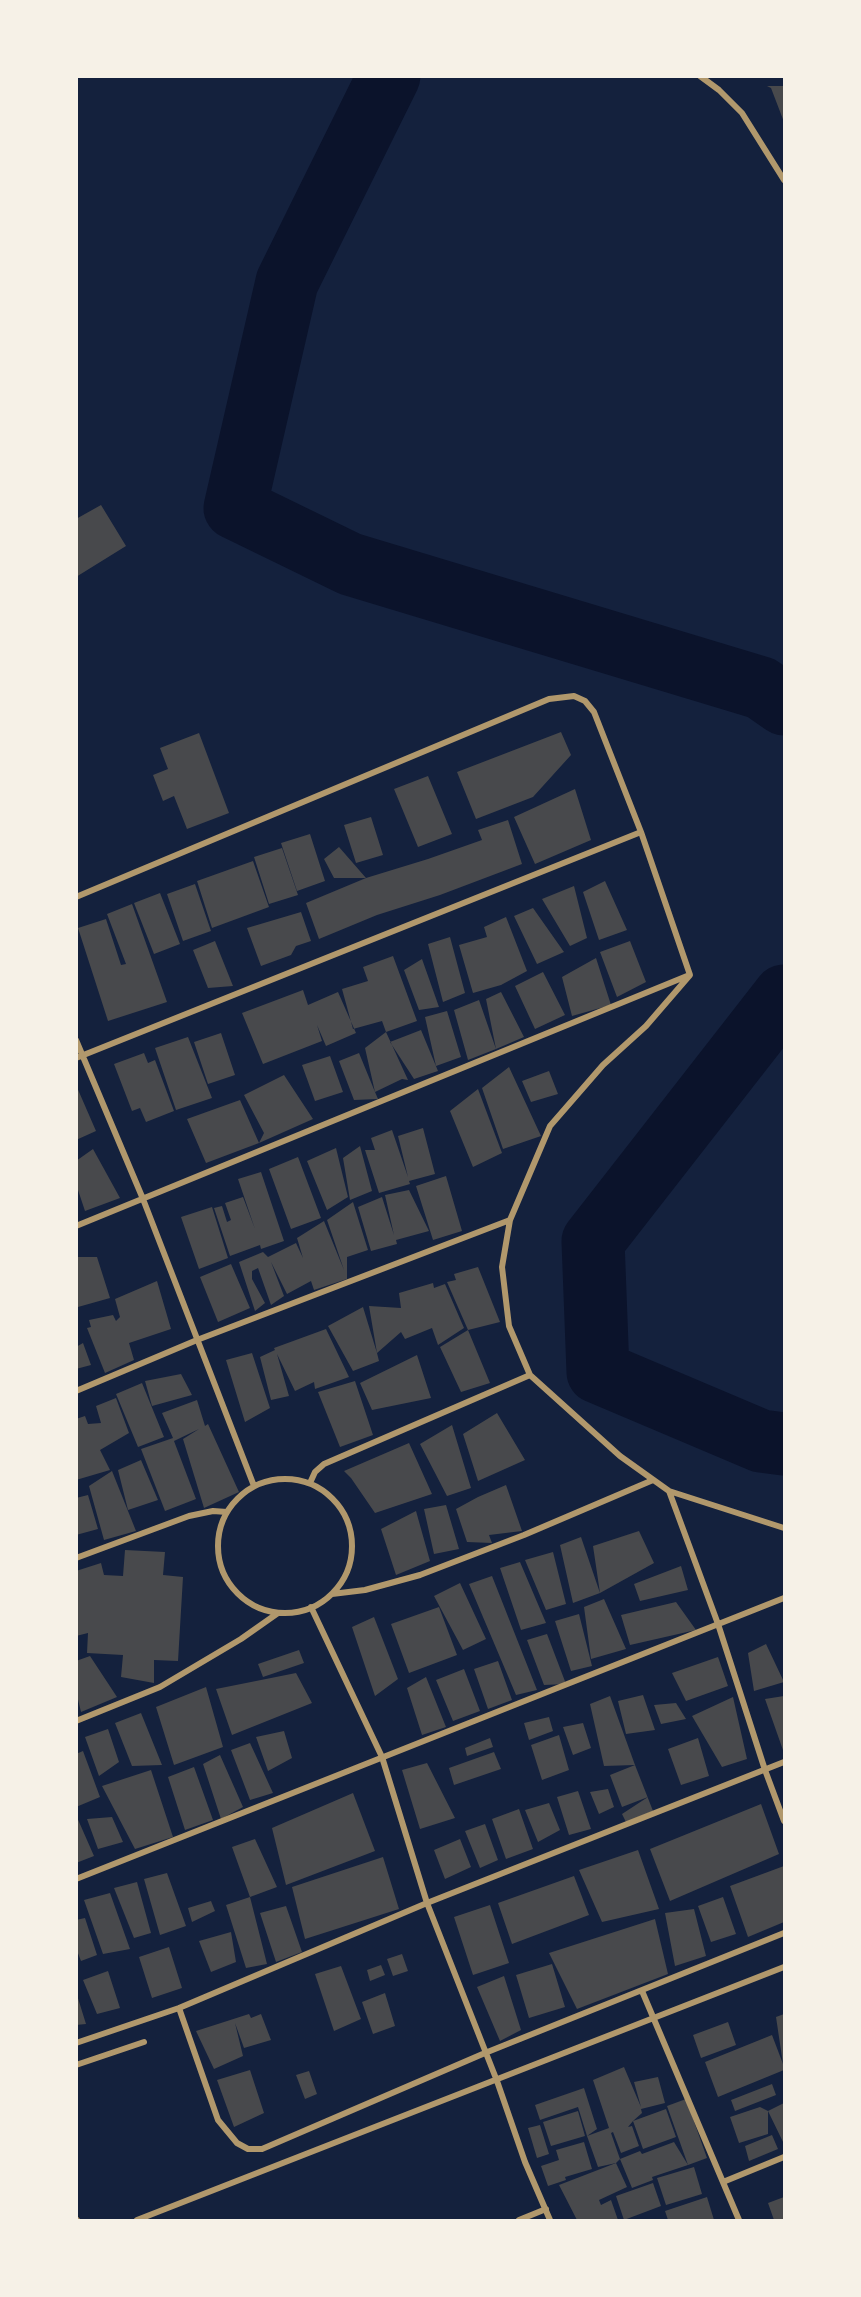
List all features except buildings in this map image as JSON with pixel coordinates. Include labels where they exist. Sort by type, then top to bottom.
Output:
[{"type":"street","points":[[700,76],[719,90],[742,113],[784,180]]},
{"type":"street","points":[[76,897],[475,729],[560,696],[574,696],[585,701],[594,712],[641,832],[690,975]]},
{"type":"street","points":[[80,1056],[641,832]]},
{"type":"street","points":[[76,1226],[690,975]]},
{"type":"street","points":[[690,975],[646,1026],[603,1065],[550,1126],[510,1220],[502,1268],[509,1326],[530,1375],[620,1456],[669,1491],[784,1528]]},
{"type":"street","points":[[76,1040],[80,1056],[143,1199],[254,1486]]},
{"type":"street","points":[[76,1391],[197,1340],[510,1220]]},
{"type":"street","points":[[310,1483],[315,1472],[324,1464],[530,1375]]},
{"type":"street","points":[[291,1479],[310,1483],[327,1493],[340,1507],[349,1524],[352,1543],[351,1562],[343,1580],[331,1594],[311,1607],[297,1612],[278,1613],[260,1609],[242,1599],[229,1585],[221,1568],[217,1549],[219,1530],[226,1512],[238,1498],[254,1486],[272,1480],[291,1479]]},
{"type":"street","points":[[331,1594],[365,1590],[420,1575],[524,1535],[653,1480]]},
{"type":"street","points":[[669,1491],[718,1624],[765,1770],[784,1821]]},
{"type":"street","points":[[76,1558],[189,1516],[213,1511],[226,1512]]},
{"type":"street","points":[[76,1879],[784,1598]]},
{"type":"street","points":[[311,1607],[382,1757],[427,1903],[497,2081],[525,2162],[550,2220]]},
{"type":"street","points":[[76,1722],[160,1687],[242,1639],[278,1613]]},
{"type":"street","points":[[76,2043],[179,2008],[427,1903],[784,1762]]},
{"type":"street","points":[[179,2008],[218,2120],[237,2143],[248,2149],[262,2149],[485,2053],[784,1933]]},
{"type":"street","points":[[137,2220],[654,2020],[784,1967]]},
{"type":"street","points":[[642,1991],[739,2220]]},
{"type":"street","points":[[76,2065],[144,2042]]},
{"type":"street","points":[[723,2182],[784,2157]]},
{"type":"street","points":[[519,2220],[546,2209]]},
{"type":"waterway","points":[[389,76],[287,282],[235,508],[350,564],[761,688],[784,704]]},
{"type":"waterway","points":[[784,996],[593,1241],[598,1372],[761,1441],[784,1444]]}]
